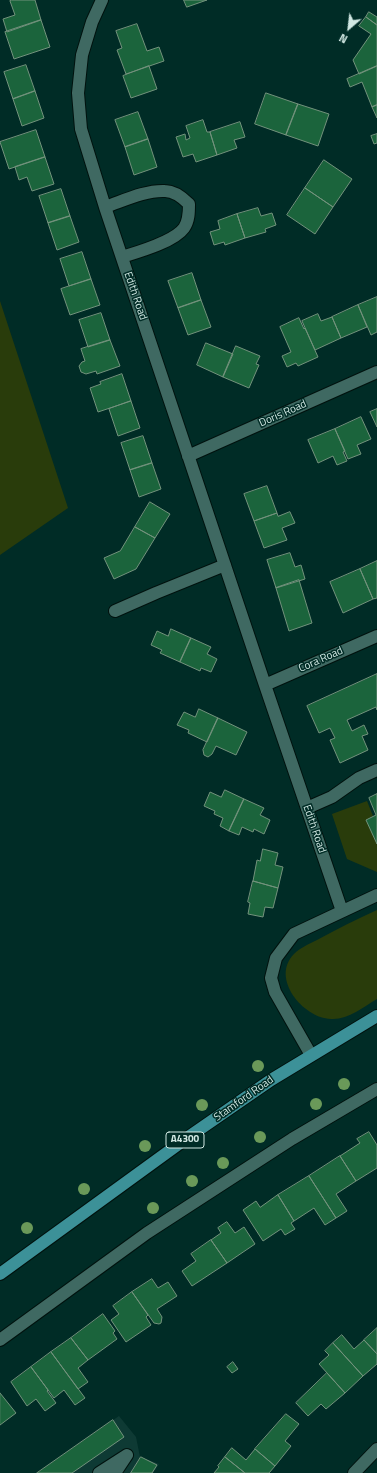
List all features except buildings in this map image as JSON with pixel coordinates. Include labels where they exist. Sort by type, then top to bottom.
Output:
[{"type":"main road","name":"Stamford Road","points":[[0,1274],[187,1138],[271,1080],[377,1016]]},
{"type":"street","name":"Edith Road","points":[[102,0],[92,22],[82,55],[78,93],[81,129],[105,207],[188,456],[342,911]]},
{"type":"street","points":[[105,207],[145,194],[166,190],[182,196],[189,204],[189,217],[184,228],[166,241],[122,257]]},
{"type":"street","name":"Doris Road","points":[[188,456],[377,372]]},
{"type":"street","points":[[116,611],[162,590],[225,566]]},
{"type":"street","name":"Cora Road","points":[[265,685],[377,636]]},
{"type":"street","points":[[307,808],[332,797],[360,778],[377,770]]},
{"type":"street","points":[[311,1055],[275,992],[272,978],[276,958],[294,934],[377,896]]},
{"type":"street","points":[[0,1340],[147,1233],[292,1139],[377,1090]]},
{"type":"street","points":[[354,1473],[377,1449]]},
{"type":"street","points":[[99,1473],[127,1454],[115,1473]]},
{"type":"shaded area","points":[[119,1416],[136,1437],[140,1457],[159,1464],[153,1473],[37,1473]]},
{"type":"green space","points":[[0,301],[68,508],[0,555]]},
{"type":"green space","points":[[367,801],[373,816],[366,820],[377,844],[377,872],[347,859],[332,814]]},
{"type":"green space","points":[[377,910],[377,999],[349,1015],[337,1019],[320,1017],[310,1012],[293,995],[288,985],[286,974],[288,964],[294,954],[302,948],[347,924]]}]
